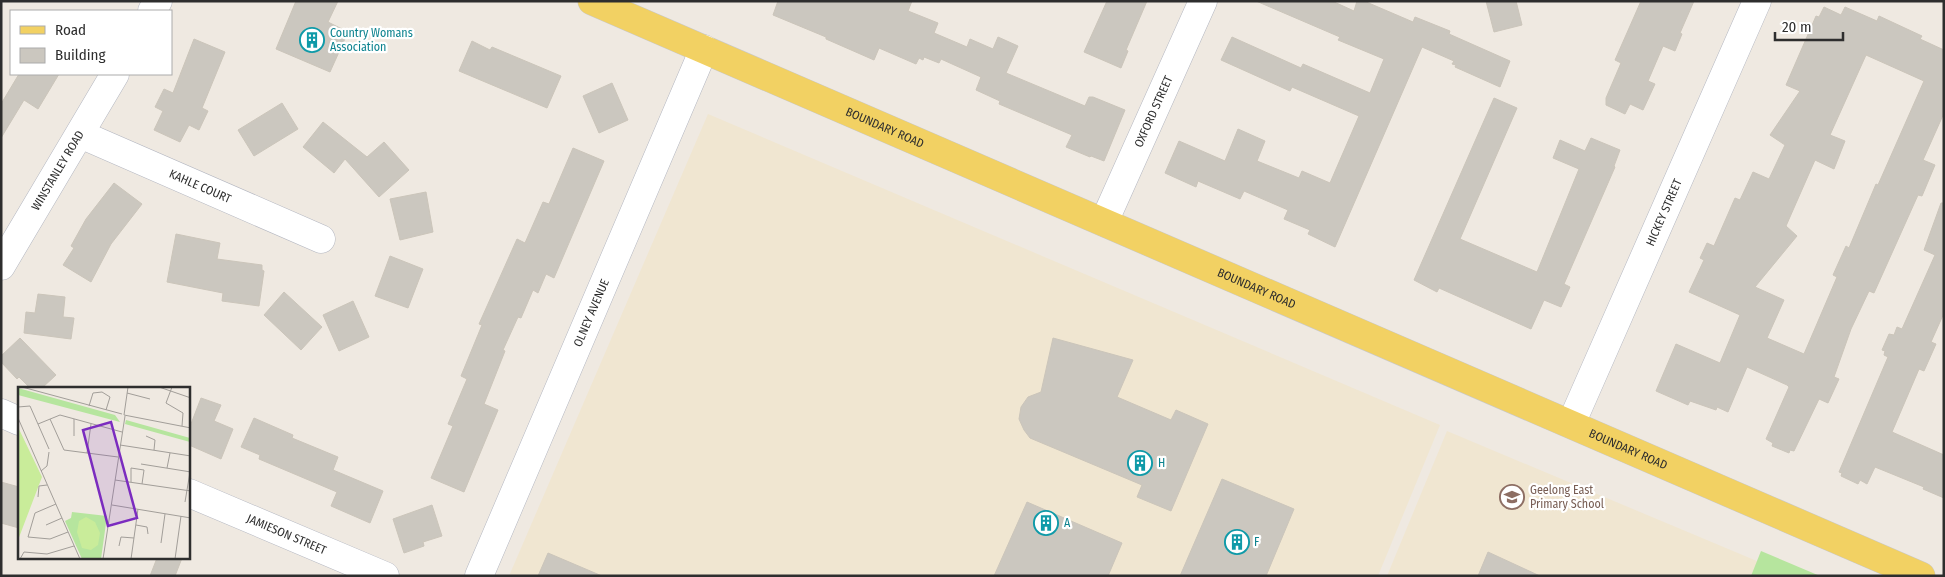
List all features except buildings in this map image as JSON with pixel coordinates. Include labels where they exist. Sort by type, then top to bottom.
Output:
[{"type":"main road","name":"BOUNDARY ROAD","points":[[592,1],[1921,576]]},
{"type":"street","name":"OXFORD STREET","points":[[1104,222],[1203,1]]},
{"type":"street","name":"HICKEY STREET","points":[[1571,424],[1757,1]]},
{"type":"street","name":"OLNEY AVENUE","points":[[479,576],[704,49]]},
{"type":"street","name":"WINSTANLEY ROAD","points":[[1,266],[114,75]]},
{"type":"street","name":"KAHLE COURT","points":[[80,134],[321,238]]},
{"type":"street","points":[[1,413],[18,421]]},
{"type":"street","name":"JAMIESON STREET","points":[[190,493],[384,576]]},
{"type":"shaded area","points":[[708,114],[1440,425],[1378,576],[509,576]]},
{"type":"shaded area","name":"Geelong East Primary School","points":[[1447,431],[1764,564],[1759,576],[1387,576]]},
{"type":"green space","points":[[1761,551],[1820,576],[1751,576]]},
{"type":"place","name":"Country Womans Association","points":[[312,40]]},
{"type":"place","name":"H","points":[[1140,463]]},
{"type":"place","name":"Geelong East Primary School","points":[[1512,497]]},
{"type":"place","name":"A","points":[[1046,523]]},
{"type":"place","name":"F","points":[[1237,542]]}]
